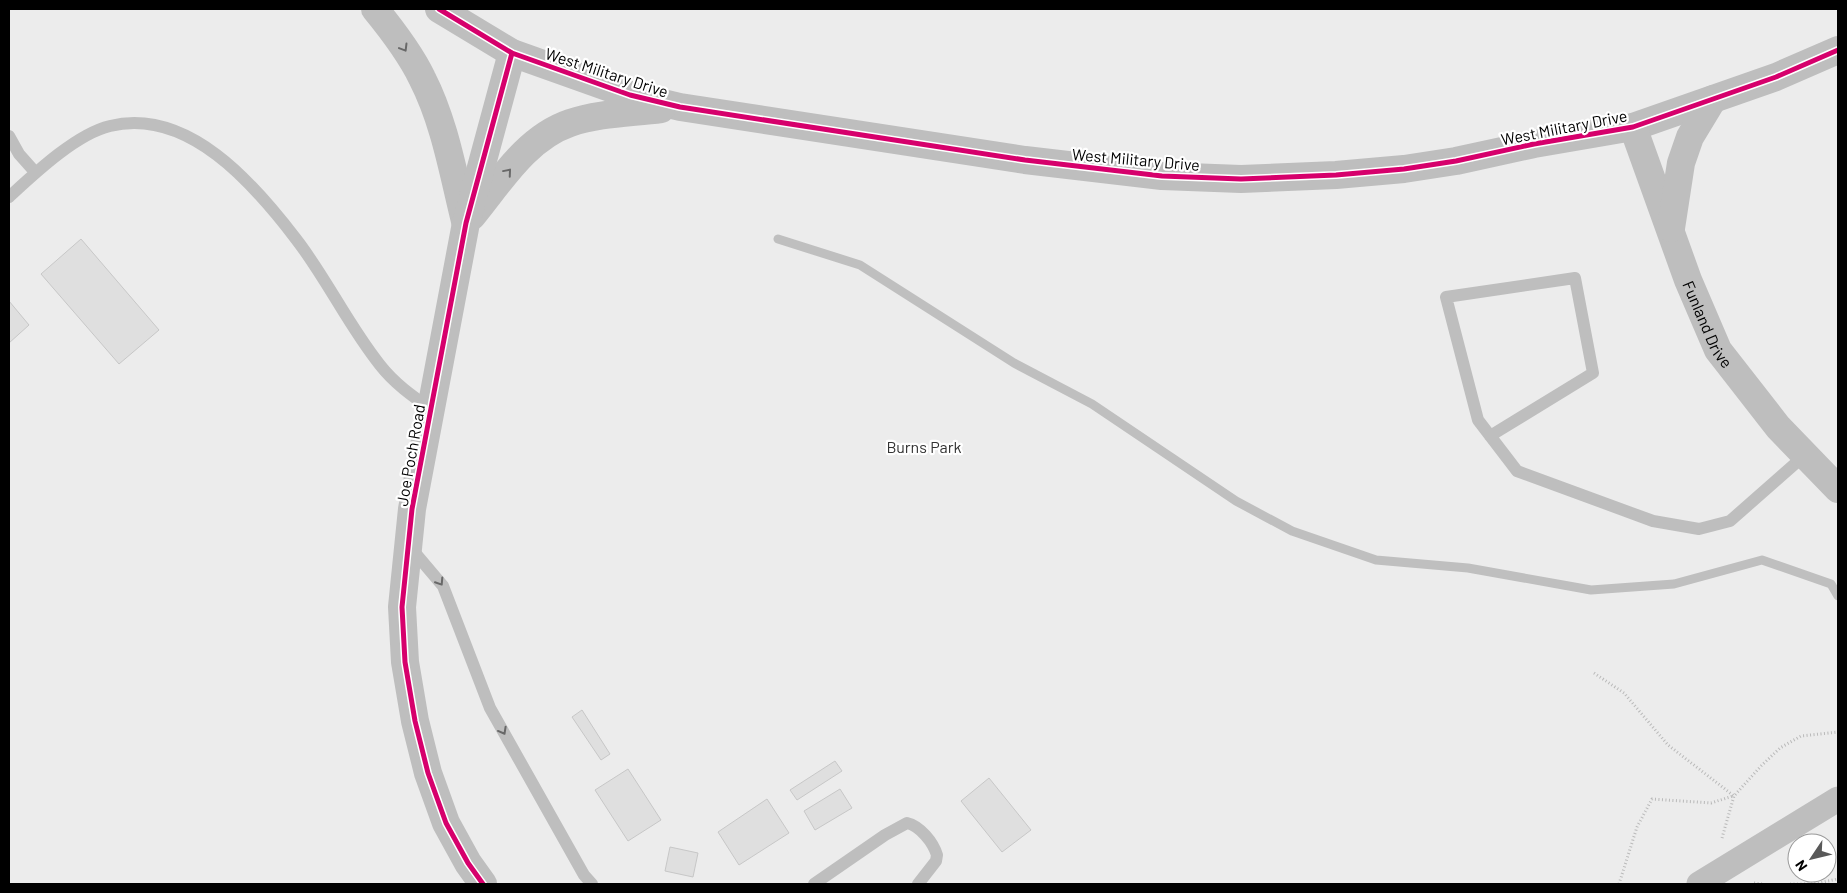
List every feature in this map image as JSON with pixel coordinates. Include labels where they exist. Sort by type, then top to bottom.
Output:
[{"type":"street","name":"Joe Poch Road","points":[[376,9],[398,39],[423,79],[442,128],[466,223]]},
{"type":"street","name":"West Military Drive","points":[[439,9],[512,53],[630,95],[680,107],[1025,160],[1162,176],[1241,179],[1336,175],[1404,169],[1632,127],[1776,77],[1838,50]]},
{"type":"street","name":"Joe Poch Road","points":[[482,884],[446,823],[428,773],[415,721],[405,662],[402,607],[412,509],[466,223],[512,53]]},
{"type":"street","points":[[1670,232],[1684,155],[1690,137],[1713,99]]},
{"type":"street","name":"Joe Poch Road","points":[[466,223],[526,150],[543,136],[569,123],[595,116],[680,107]]},
{"type":"street","name":"Funland Drive","points":[[1632,127],[1697,303],[1718,350],[1778,428],[1838,489]]},
{"type":"street","points":[[1705,881],[1838,799]]},
{"type":"lane","points":[[9,197],[35,172],[84,138],[108,126],[133,122],[160,126],[189,136],[215,154],[261,196],[297,240],[378,363],[405,391],[431,409]]},
{"type":"lane","points":[[9,136],[19,154],[35,172]]},
{"type":"lane","points":[[1490,436],[1593,373],[1575,278],[1446,298],[1478,420],[1490,436],[1517,471],[1653,521],[1699,529],[1730,521],[1805,456]]},
{"type":"lane","points":[[408,545],[443,586],[490,708],[584,875],[592,884]]},
{"type":"lane","points":[[814,884],[884,835],[907,823],[914,824],[924,834],[937,855],[936,861],[918,884]]},
{"type":"path","points":[[1594,673],[1624,693],[1668,745],[1734,796]]},
{"type":"path","points":[[1705,881],[1734,796],[1780,748],[1801,736],[1838,732]]},
{"type":"path","points":[[1619,884],[1637,827],[1652,799],[1711,803],[1734,796]]},
{"type":"path","points":[[1790,884],[1814,884],[1838,879]]},
{"type":"green space","name":"Burns Park","points":[[9,9],[1838,9],[1838,884],[9,884]]},
{"type":"building","points":[[81,239],[159,330],[119,364],[41,274]]},
{"type":"building","points":[[9,301],[29,325],[9,343]]},
{"type":"building","points":[[582,710],[610,754],[601,760],[572,717]]},
{"type":"building","points":[[835,761],[842,771],[797,800],[790,790]]},
{"type":"building","points":[[628,769],[661,820],[628,841],[595,790]]},
{"type":"building","points":[[989,778],[1031,830],[1002,852],[961,801]]},
{"type":"building","points":[[840,789],[852,808],[815,830],[804,811]]},
{"type":"building","points":[[767,799],[789,833],[739,865],[718,832]]},
{"type":"building","points":[[670,847],[698,853],[693,877],[665,871]]},
{"type":"waterway","points":[[778,239],[860,265],[1014,363],[1092,404],[1236,501],[1292,531],[1376,560],[1468,568],[1591,590],[1674,584],[1762,560],[1831,584],[1838,596]]},
{"type":"cycle path","points":[[439,9],[512,53],[630,95],[680,107],[1025,160],[1162,176],[1241,179],[1336,175],[1404,169],[1456,161],[1534,144],[1633,127],[1776,77],[1838,50]]},
{"type":"cycle path","points":[[483,884],[468,863],[446,823],[428,773],[415,721],[405,662],[402,607],[412,509],[466,223],[512,53]]}]
